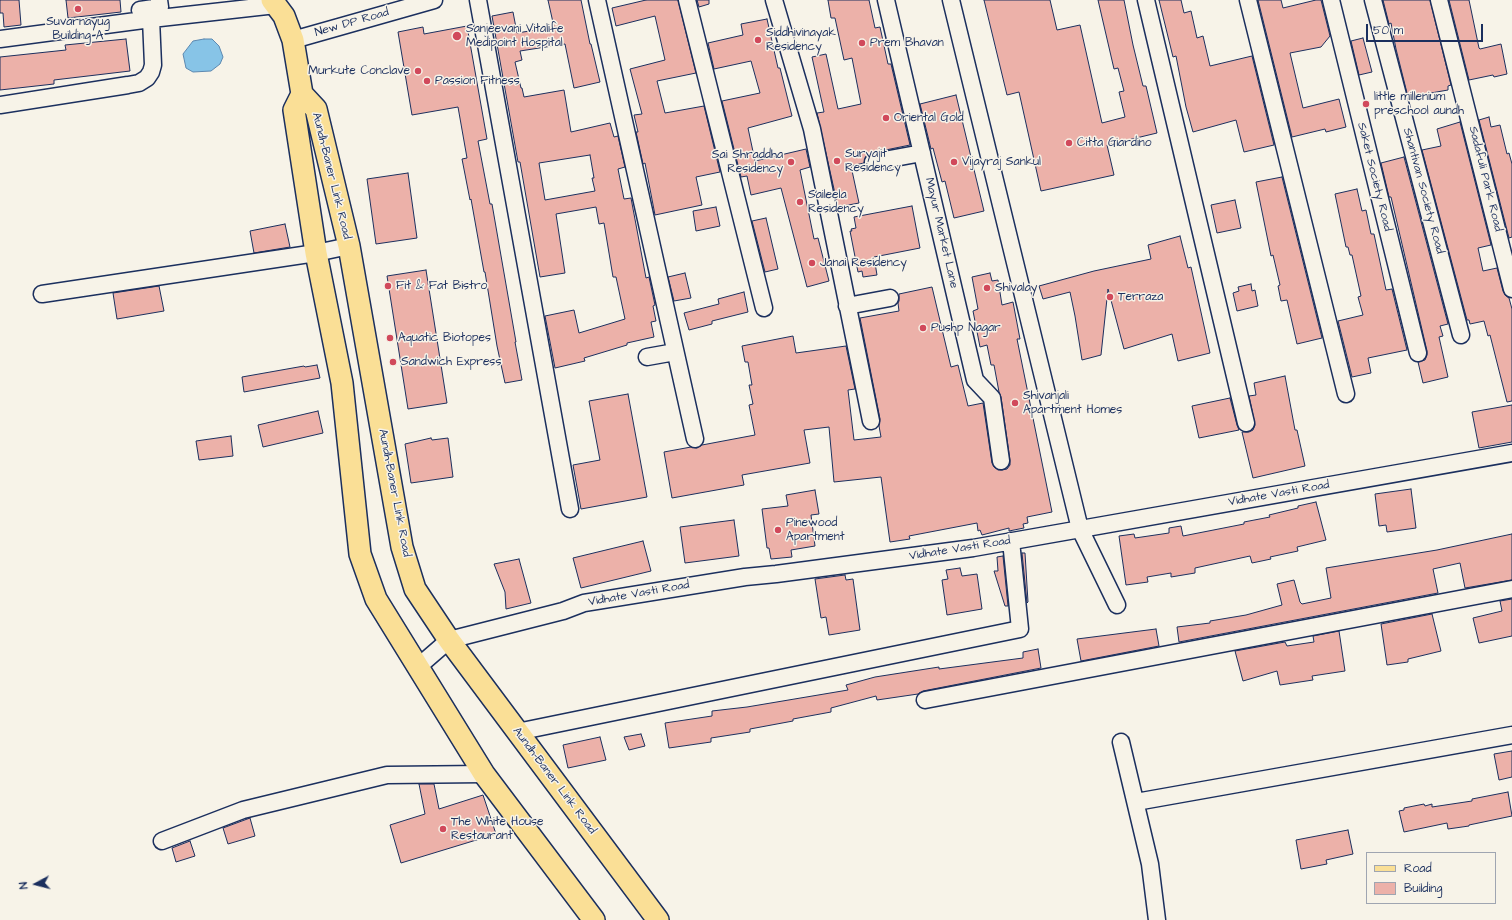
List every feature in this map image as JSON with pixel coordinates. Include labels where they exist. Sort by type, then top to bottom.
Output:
[{"type":"main road","points":[[274,3],[284,16],[293,40],[302,94]]},
{"type":"main road","name":"Aundh-Baner Link Road","points":[[594,920],[484,774],[419,666],[376,599],[360,554],[342,383],[316,253],[294,110],[302,94],[316,109],[349,246],[402,547],[415,589],[449,640],[658,920]]},
{"type":"street","points":[[0,29],[160,7],[159,0]]},
{"type":"street","name":"New DP Road","points":[[293,40],[434,0]]},
{"type":"street","points":[[478,0],[570,509]]},
{"type":"street","points":[[597,0],[695,439]]},
{"type":"street","points":[[687,0],[764,308]]},
{"type":"street","points":[[774,0],[812,129],[871,421]]},
{"type":"street","name":"Mayur Market Lane","points":[[886,0],[975,380],[992,398],[1001,461]]},
{"type":"street","points":[[951,0],[1080,529],[1117,605]]},
{"type":"street","points":[[1146,0],[1246,423]]},
{"type":"street","points":[[1248,0],[1346,394]]},
{"type":"street","name":"Saket Society Road","points":[[1331,0],[1418,353]]},
{"type":"street","name":"Shantivan Society Road","points":[[1373,0],[1461,335]]},
{"type":"street","name":"Sadafuli Park Road","points":[[1439,0],[1512,289]]},
{"type":"street","points":[[0,39],[274,3]]},
{"type":"street","points":[[0,105],[139,83],[147,78],[153,66],[151,19]]},
{"type":"street","points":[[873,162],[922,153]]},
{"type":"street","points":[[42,294],[316,253],[349,246]]},
{"type":"street","points":[[847,306],[890,298]]},
{"type":"street","points":[[648,357],[675,352]]},
{"type":"street","name":"Vidhate Vasti Road","points":[[419,666],[449,640],[564,611],[584,603],[745,577],[965,549],[1512,453]]},
{"type":"street","points":[[517,732],[1020,629],[1011,541]]},
{"type":"street","points":[[925,700],[1512,589]]},
{"type":"street","points":[[1136,802],[1512,735]]},
{"type":"street","points":[[1121,742],[1150,864],[1157,920]]},
{"type":"street","points":[[162,841],[244,810],[387,775],[484,774]]},
{"type":"water","points":[[212,39],[219,46],[223,57],[220,64],[211,71],[193,72],[186,68],[183,54],[193,41]]},
{"type":"building","points":[[0,0],[19,0],[21,25],[4,27],[3,13],[0,13]]},
{"type":"building","name":"Suvarnayug Building A","points":[[66,0],[120,0],[121,12],[68,18]]},
{"type":"building","points":[[548,0],[581,0],[600,82],[574,88],[565,44],[520,51],[522,60],[515,62],[524,97],[564,90],[571,132],[610,123],[614,137],[618,136],[625,167],[618,169],[624,199],[631,198],[646,278],[649,277],[655,305],[653,306],[656,321],[651,322],[654,337],[627,343],[627,345],[584,358],[585,361],[555,368],[545,316],[574,310],[579,333],[625,319],[616,277],[613,277],[604,223],[599,224],[596,207],[556,214],[565,273],[540,277],[492,16],[513,12],[517,33],[554,27]],"holes":[[[590,155],[594,178],[592,178],[595,191],[545,200],[539,163]]]},
{"type":"building","points":[[646,0],[678,0],[696,73],[657,81],[665,113],[704,106],[720,172],[696,177],[702,205],[655,215],[645,163],[643,164],[636,132],[638,132],[634,115],[642,114],[630,69],[665,60],[655,16],[616,26],[612,8]]},
{"type":"building","points":[[697,0],[709,0],[709,4],[699,7]]},
{"type":"building","points":[[828,0],[869,0],[875,28],[880,27],[888,64],[891,64],[910,145],[871,153],[867,155],[864,163],[851,166],[859,203],[838,207],[817,113],[824,112],[812,57],[826,54],[838,109],[861,104],[852,58],[844,60],[835,18],[831,18]]},
{"type":"building","points":[[984,0],[1050,0],[1057,30],[1080,25],[1102,123],[1125,117],[1119,92],[1124,91],[1118,68],[1114,69],[1098,0],[1124,0],[1143,86],[1146,86],[1157,133],[1107,145],[1114,175],[1041,191],[1019,92],[1007,95]]},
{"type":"building","points":[[1159,0],[1181,0],[1184,13],[1191,11],[1197,38],[1203,36],[1210,66],[1252,56],[1274,145],[1244,152],[1236,120],[1193,132],[1186,107],[1176,56],[1173,57]]},
{"type":"building","points":[[1258,0],[1281,0],[1283,8],[1321,0],[1330,36],[1321,47],[1290,53],[1303,108],[1339,99],[1346,127],[1326,132],[1325,129],[1292,137]]},
{"type":"building","points":[[1383,0],[1430,0],[1451,85],[1448,86],[1448,90],[1408,97],[1391,23],[1389,24]]},
{"type":"building","points":[[1449,0],[1469,0],[1479,48],[1501,44],[1507,74],[1469,80]]},
{"type":"building","points":[[767,19],[778,68],[780,68],[792,116],[748,128],[755,161],[806,149],[810,167],[800,170],[814,239],[818,238],[829,281],[807,287],[781,188],[751,195],[747,176],[741,177],[722,101],[760,93],[751,61],[714,69],[708,43],[743,35],[741,24]]},
{"type":"building","points":[[467,26],[487,139],[478,141],[490,204],[492,204],[522,380],[505,383],[471,199],[470,200],[462,159],[467,158],[458,107],[412,115],[398,32],[423,27],[424,34]]},
{"type":"building","points":[[1363,38],[1372,72],[1359,75],[1351,41]]},
{"type":"building","points":[[126,39],[130,71],[54,80],[54,84],[0,90],[0,57],[66,50],[65,45]]},
{"type":"building","name":"Vijayraj Sankul","points":[[956,95],[984,211],[954,218],[945,181],[942,182],[933,148],[931,149],[920,104]]},
{"type":"building","points":[[1489,117],[1491,127],[1500,125],[1507,154],[1509,153],[1512,164],[1512,237],[1509,238],[1479,120]]},
{"type":"building","points":[[1460,122],[1491,245],[1478,248],[1483,271],[1497,268],[1503,291],[1509,298],[1512,309],[1512,401],[1507,402],[1490,335],[1488,336],[1484,321],[1470,324],[1469,320],[1467,320],[1422,150],[1441,146],[1437,129]]},
{"type":"building","points":[[1404,157],[1448,324],[1440,326],[1443,336],[1439,337],[1448,377],[1423,383],[1418,362],[1425,360],[1427,351],[1391,197],[1389,197],[1381,163]]},
{"type":"building","points":[[408,173],[417,238],[376,244],[367,179]]},
{"type":"building","points":[[1282,177],[1322,338],[1297,344],[1287,300],[1281,301],[1278,286],[1280,285],[1273,255],[1271,256],[1256,182]]},
{"type":"building","points":[[1357,189],[1362,211],[1366,210],[1371,234],[1374,234],[1386,290],[1392,289],[1407,350],[1368,358],[1371,373],[1352,377],[1338,321],[1363,315],[1358,297],[1361,296],[1352,255],[1350,255],[1348,247],[1346,247],[1335,194]]},
{"type":"building","points":[[1235,200],[1241,228],[1217,233],[1211,205]]},
{"type":"building","points":[[912,206],[920,248],[874,257],[877,275],[863,277],[862,271],[858,272],[850,231],[852,231],[851,229],[856,228],[854,217]]},
{"type":"building","points":[[716,207],[720,226],[696,231],[693,211]]},
{"type":"building","points":[[766,218],[778,269],[765,272],[752,221]]},
{"type":"building","points":[[285,224],[290,247],[254,253],[250,231]]},
{"type":"building","points":[[1180,236],[1188,268],[1191,267],[1210,353],[1178,361],[1172,334],[1124,349],[1108,289],[1101,355],[1082,360],[1070,292],[1043,299],[1039,286],[1094,271],[1151,259],[1148,245]]},
{"type":"building","points":[[426,270],[447,403],[408,409],[387,276]]},
{"type":"building","points":[[685,273],[691,298],[674,301],[668,277]]},
{"type":"building","points":[[990,273],[992,281],[998,280],[1002,305],[1013,302],[1020,339],[1017,339],[1052,512],[1027,517],[1028,523],[1023,524],[1024,528],[1009,531],[1009,528],[982,535],[980,530],[978,531],[977,523],[909,536],[910,539],[890,542],[881,477],[834,482],[829,427],[804,430],[810,463],[742,475],[744,485],[672,498],[664,452],[691,447],[697,448],[702,445],[755,435],[749,405],[753,404],[749,385],[752,385],[748,362],[745,362],[742,346],[793,336],[796,353],[846,346],[855,389],[848,390],[854,440],[881,437],[879,426],[880,419],[860,318],[899,311],[899,294],[932,287],[951,367],[958,365],[968,406],[983,403],[992,463],[998,470],[1007,469],[1010,465],[1010,460],[1001,397],[994,365],[991,365],[987,345],[980,347],[973,311],[978,309],[972,277]]},
{"type":"building","points":[[1251,284],[1252,291],[1255,290],[1258,306],[1237,311],[1233,293],[1239,291],[1238,287]]},
{"type":"building","points":[[159,286],[164,311],[117,319],[113,293]]},
{"type":"building","points":[[744,292],[748,312],[712,321],[712,324],[689,330],[684,313],[719,304],[718,299]]},
{"type":"building","points":[[317,365],[320,378],[244,392],[242,377]]},
{"type":"building","points":[[1285,376],[1295,430],[1297,430],[1305,466],[1253,478],[1242,432],[1249,432],[1253,430],[1255,425],[1249,396],[1256,395],[1254,383]]},
{"type":"building","points":[[628,394],[647,497],[581,509],[573,465],[600,460],[589,401]]},
{"type":"building","points":[[1230,398],[1239,430],[1199,438],[1192,406]]},
{"type":"building","points":[[1512,405],[1512,442],[1479,448],[1472,412]]},
{"type":"building","points":[[318,411],[323,433],[263,447],[258,425]]},
{"type":"building","points":[[231,436],[233,456],[199,460],[196,441]]},
{"type":"building","points":[[431,438],[432,440],[448,438],[453,477],[411,483],[405,444]]},
{"type":"building","points":[[1411,489],[1416,528],[1387,532],[1386,525],[1379,526],[1375,494]]},
{"type":"building","points":[[815,490],[819,514],[811,515],[815,546],[791,550],[792,557],[771,559],[769,548],[767,548],[762,509],[788,506],[786,495]]},
{"type":"building","points":[[1316,502],[1326,540],[1297,547],[1298,551],[1270,557],[1271,559],[1252,563],[1250,556],[1195,568],[1195,573],[1171,577],[1171,573],[1147,577],[1148,582],[1126,585],[1119,536],[1134,534],[1135,538],[1169,533],[1169,528],[1181,526],[1183,536],[1244,524],[1244,522],[1270,517],[1269,515]]},
{"type":"building","points":[[734,520],[739,556],[685,563],[680,527]]},
{"type":"building","points":[[1512,534],[1512,580],[1465,588],[1460,563],[1433,569],[1438,593],[1179,642],[1177,627],[1210,623],[1210,621],[1246,615],[1282,605],[1277,584],[1294,580],[1300,602],[1302,604],[1331,598],[1326,568],[1437,550]]},
{"type":"building","points":[[643,541],[651,571],[581,588],[573,558]]},
{"type":"building","points":[[1022,553],[1025,553],[1027,603]]},
{"type":"building","points":[[1003,556],[1008,606],[1005,606],[994,571],[998,571],[997,557]]},
{"type":"building","points":[[519,559],[531,603],[506,609],[505,592],[494,564]]},
{"type":"building","points":[[960,568],[962,576],[977,574],[982,609],[947,615],[942,580],[948,579],[946,570]]},
{"type":"building","points":[[845,575],[846,580],[853,579],[860,630],[829,635],[826,617],[821,618],[815,579]]},
{"type":"building","points":[[1512,599],[1512,636],[1479,643],[1473,618],[1502,611],[1500,601]]},
{"type":"building","points":[[1432,614],[1441,651],[1408,659],[1408,662],[1387,665],[1381,624]]},
{"type":"building","points":[[1156,629],[1159,646],[1081,661],[1077,639]]},
{"type":"building","points":[[1339,631],[1345,671],[1312,676],[1313,680],[1280,685],[1277,671],[1243,681],[1235,651],[1285,642],[1287,646],[1314,642],[1313,636]]},
{"type":"building","points":[[1038,649],[1041,668],[923,691],[918,694],[877,700],[876,696],[831,708],[831,712],[750,729],[750,732],[711,738],[711,742],[669,748],[665,723],[712,716],[712,711],[747,707],[848,690],[846,685],[875,677],[939,667],[939,669],[1023,658],[1023,652]]},
{"type":"building","points":[[641,734],[645,746],[629,750],[624,737]]},
{"type":"building","points":[[600,737],[606,760],[568,768],[563,745]]},
{"type":"building","points":[[1512,751],[1512,777],[1499,780],[1494,754]]},
{"type":"building","name":"The White House Restaurant","points":[[419,784],[434,784],[439,809],[483,795],[496,834],[401,863],[390,825],[425,814]]},
{"type":"building","points":[[1508,792],[1512,816],[1469,826],[1448,829],[1447,823],[1404,832],[1399,811],[1404,810],[1404,808],[1424,804],[1425,806],[1432,804],[1432,807],[1472,801],[1472,799]]},
{"type":"building","points":[[250,818],[255,836],[228,844],[223,828]]},
{"type":"building","points":[[1348,830],[1353,854],[1326,860],[1327,864],[1301,869],[1296,840]]},
{"type":"building","points":[[190,841],[195,856],[176,862],[172,848]]},
{"type":"place","name":"Suvarnayug Building A","points":[[78,9]]},
{"type":"place","name":"Sanjeevani Vitalife Medipoint Hospital","points":[[457,36]]},
{"type":"place","name":"Siddhivinayak Residency","points":[[758,40]]},
{"type":"place","name":"Prem Bhavan","points":[[862,43]]},
{"type":"place","name":"Murkute Conclave","points":[[418,71]]},
{"type":"place","name":"Passion Fitness","points":[[427,81]]},
{"type":"place","name":"little millenium preschool aundh","points":[[1366,104]]},
{"type":"place","name":"Oriental Gold","points":[[886,118]]},
{"type":"place","name":"Citta Giardino","points":[[1069,143]]},
{"type":"place","name":"Suryajit Residency","points":[[837,161]]},
{"type":"place","name":"Sai Shraddha Residency","points":[[791,162]]},
{"type":"place","name":"Vijayraj Sankul","points":[[954,162]]},
{"type":"place","name":"Saileela Residency","points":[[800,202]]},
{"type":"place","name":"Janai Residency","points":[[812,263]]},
{"type":"place","name":"Fit & Fat Bistro","points":[[388,286]]},
{"type":"place","name":"Shivalay","points":[[987,288]]},
{"type":"place","name":"Terraza","points":[[1110,297]]},
{"type":"place","name":"Pushp Nagar","points":[[923,328]]},
{"type":"place","name":"Aquatic Biotopes","points":[[390,338]]},
{"type":"place","name":"Sandwich Express","points":[[393,362]]},
{"type":"place","name":"Shivanjali Apartment Homes","points":[[1015,403]]},
{"type":"place","name":"Pinewood Apartment","points":[[778,530]]},
{"type":"place","name":"The White House Restaurant","points":[[443,829]]}]
